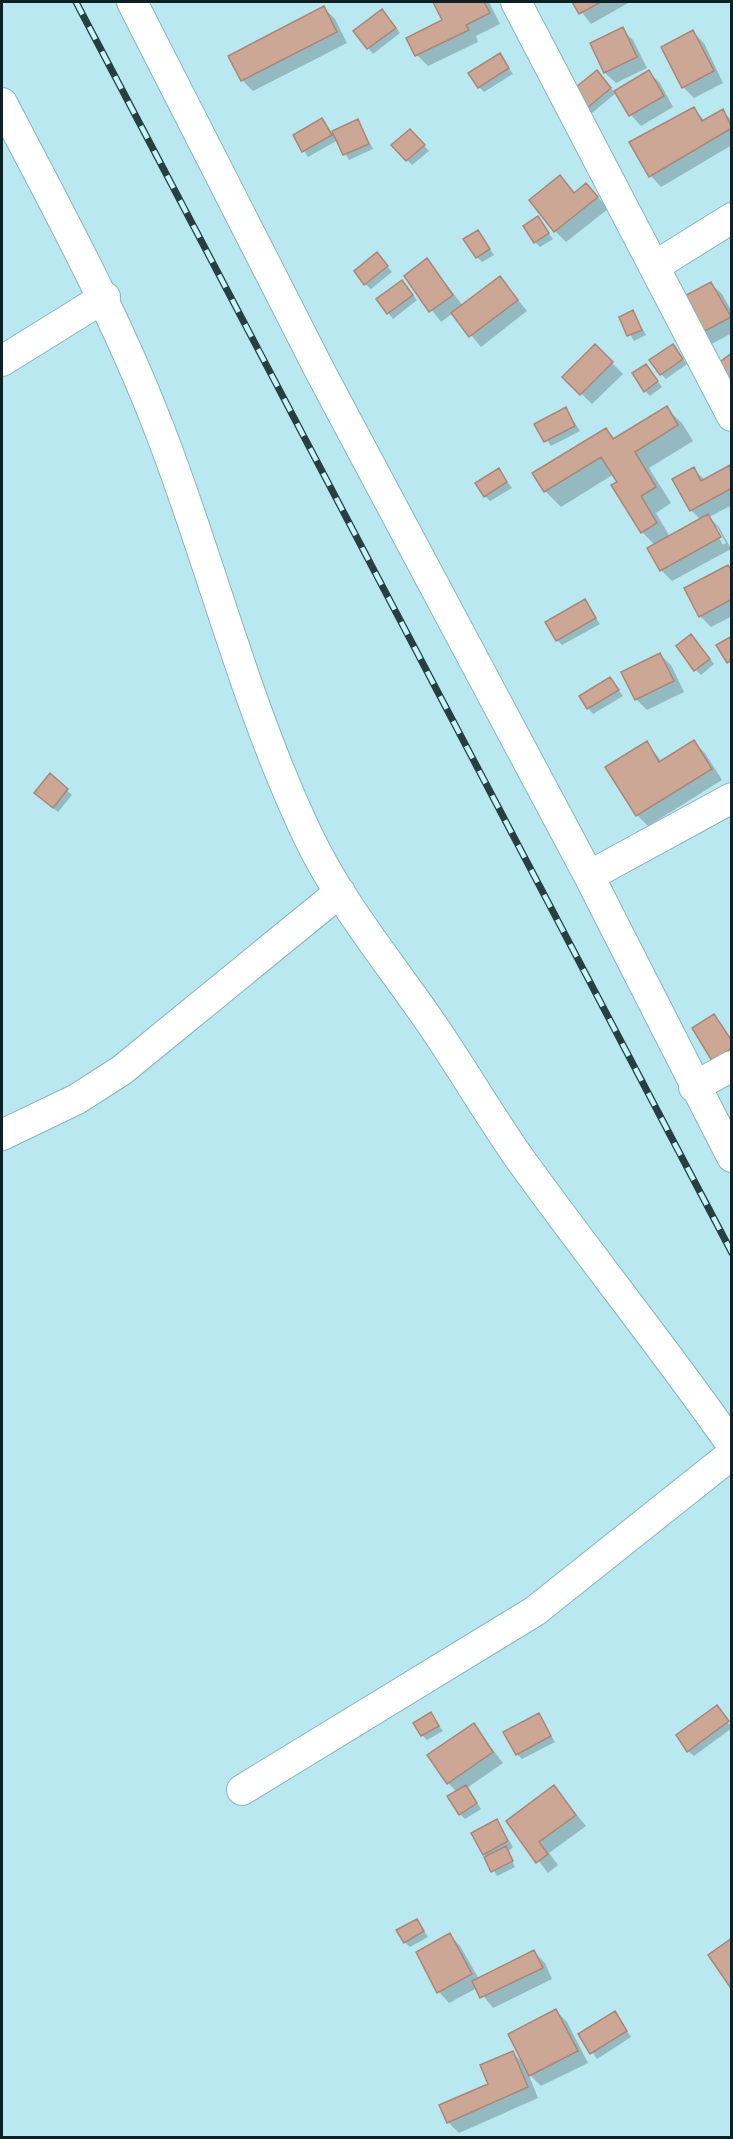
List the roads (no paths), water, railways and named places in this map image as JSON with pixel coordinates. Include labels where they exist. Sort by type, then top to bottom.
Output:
[{"type":"street","points":[[132,2],[321,373],[589,876],[694,1087],[732,1157]]},
{"type":"street","points":[[516,2],[732,416]]},
{"type":"street","points":[[2,103],[105,297],[166,446],[224,620],[269,744],[309,839],[340,892],[433,1026],[517,1154],[732,1445]]},
{"type":"street","points":[[655,266],[732,218]]},
{"type":"street","points":[[2,361],[105,297]]},
{"type":"street","points":[[589,876],[732,798]]},
{"type":"street","points":[[2,1135],[77,1099],[122,1070],[340,892]]},
{"type":"street","points":[[694,1087],[732,1066]]},
{"type":"street","points":[[242,1790],[535,1611],[732,1454]]},
{"type":"railway","points":[[76,2],[732,1253]]}]
